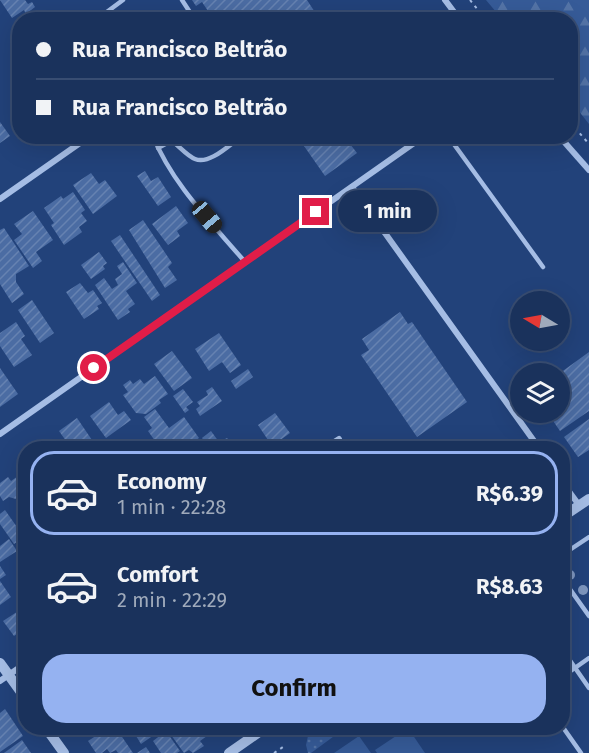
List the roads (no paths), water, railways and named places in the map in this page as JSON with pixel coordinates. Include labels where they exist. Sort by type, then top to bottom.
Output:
[{"type":"street","points":[[0,199],[79,144]]},
{"type":"street","points":[[0,435],[413,144]]},
{"type":"street","points":[[566,144],[589,170]]},
{"type":"street","points":[[352,187],[534,441]]},
{"type":"street","points":[[570,493],[579,505]]},
{"type":"street","points":[[570,511],[589,499]]},
{"type":"street","points":[[0,663],[4,678],[18,691]]},
{"type":"street","points":[[4,678],[18,668]]},
{"type":"street","points":[[51,735],[64,753]]},
{"type":"street","points":[[229,753],[255,735]]},
{"type":"lane","points":[[107,12],[123,0]]},
{"type":"lane","points":[[156,144],[165,161],[194,201],[245,262]]},
{"type":"lane","points":[[158,148],[166,144]]},
{"type":"lane","points":[[176,144],[195,159],[204,159],[230,144]]},
{"type":"lane","points":[[454,144],[543,267]]},
{"type":"lane","points":[[570,550],[589,537]]},
{"type":"lane","points":[[570,589],[589,616]]},
{"type":"lane","points":[[570,671],[589,658]]},
{"type":"lane","points":[[570,661],[589,688]]},
{"type":"lane","points":[[569,735],[580,750],[571,753]]}]
